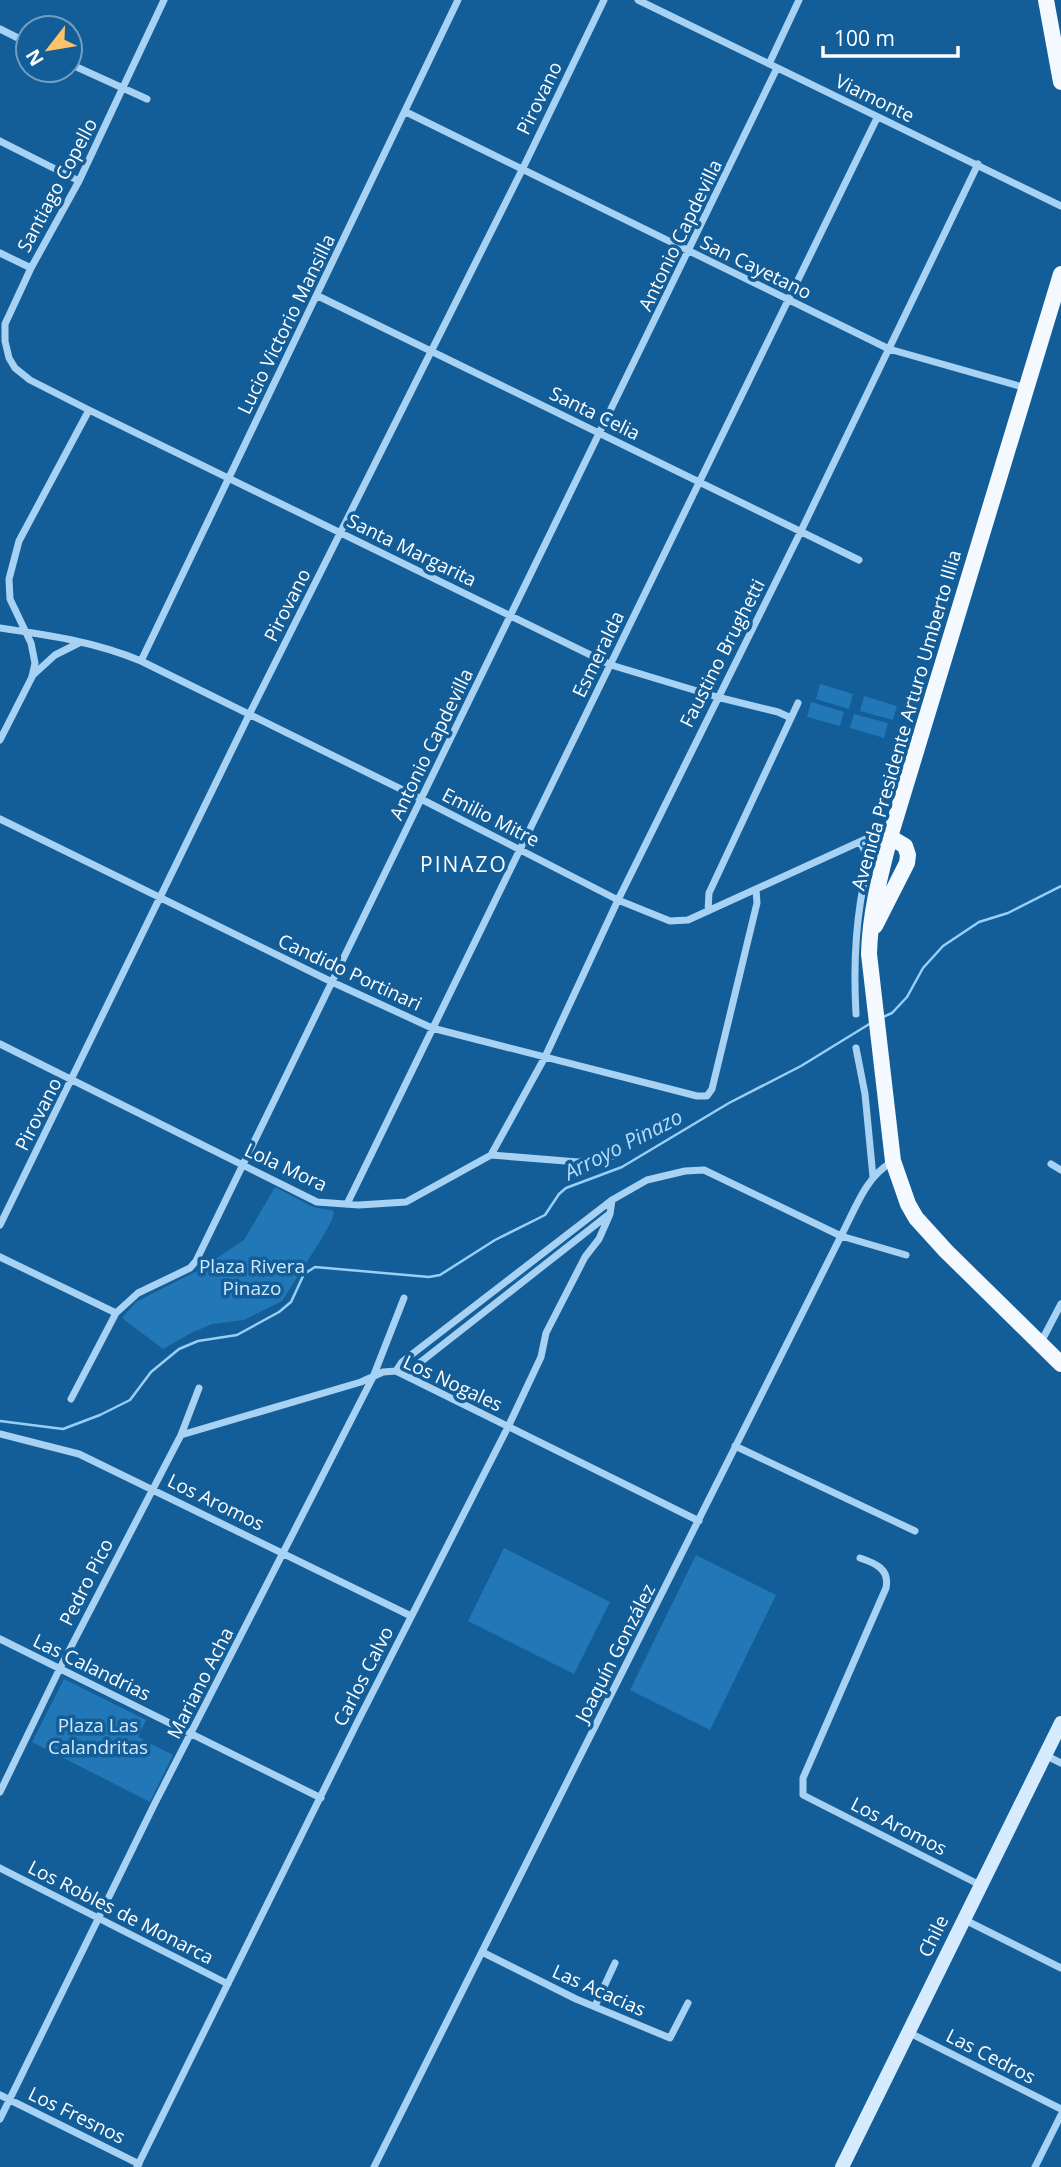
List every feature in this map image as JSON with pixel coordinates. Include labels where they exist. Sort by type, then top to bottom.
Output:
[{"type":"main road","points":[[1049,4],[1061,82]]},
{"type":"main road","name":"Avenida Presidente Arturo Umberto Illia","points":[[1061,274],[890,837],[875,895],[870,938],[874,1008],[893,1161],[904,1194],[916,1218],[946,1251],[1061,1364]]},
{"type":"main road","points":[[870,938],[907,863],[905,846],[890,837]]},
{"type":"main road","name":"Avenida Presidente Arturo Umberto Illia","points":[[1041,1342],[1061,1353]]},
{"type":"street","name":"Santiago Copello","points":[[30,380],[15,368],[9,358],[5,324],[31,268],[79,181],[164,0]]},
{"type":"street","name":"Lucio Victorio Mansilla","points":[[141,661],[458,0]]},
{"type":"street","name":"Pirovano","points":[[0,1225],[74,1079],[249,715],[523,168],[604,0]]},
{"type":"street","name":"Viamonte","points":[[638,0],[1061,206]]},
{"type":"street","points":[[769,64],[799,0]]},
{"type":"street","name":"Antonio Capdevilla","points":[[71,1399],[117,1313],[138,1293],[190,1268],[196,1261],[778,68]]},
{"type":"street","points":[[84,71],[147,99]]},
{"type":"street","name":"San Cayetano","points":[[406,112],[889,349],[1026,388]]},
{"type":"street","name":"Esmeralda","points":[[347,1204],[877,118]]},
{"type":"street","points":[[0,141],[79,181]]},
{"type":"street","name":"Faustino Brughetti","points":[[491,1155],[545,1057],[618,900],[800,533],[978,164]]},
{"type":"street","points":[[0,253],[31,268]]},
{"type":"street","name":"Santa Celia","points":[[318,296],[859,560]]},
{"type":"street","name":"Santa Margarita","points":[[30,380],[611,665],[791,718]]},
{"type":"street","points":[[0,740],[32,677],[35,663],[31,643],[10,599],[9,579],[19,541],[89,410]]},
{"type":"street","points":[[0,589],[9,579]]},
{"type":"street","name":"Emilio Mitre","points":[[0,628],[115,650],[141,661],[618,900],[670,921],[688,920],[859,842],[876,836],[890,837]]},
{"type":"street","points":[[32,677],[55,655],[80,643]]},
{"type":"street","points":[[708,911],[709,893],[798,703]]},
{"type":"street","name":"Candido Portinari","points":[[0,818],[332,982],[432,1028],[697,1096],[707,1096],[712,1088],[757,904],[756,889]]},
{"type":"street","points":[[856,1014],[853,970],[855,935],[868,862],[859,842]]},
{"type":"street","name":"Lola Mora","points":[[0,1044],[317,1202],[406,1202],[491,1155]]},
{"type":"street","points":[[856,1048],[865,1094],[873,1178]]},
{"type":"street","points":[[491,1155],[578,1162],[613,1156]]},
{"type":"street","name":"Joaquín González","points":[[374,2167],[841,1236],[873,1178],[893,1161]]},
{"type":"street","points":[[1051,1164],[1061,1170]]},
{"type":"street","points":[[396,1371],[402,1362],[612,1200],[647,1181],[685,1171],[704,1170],[841,1236],[906,1255]]},
{"type":"street","name":"Carlos Calvo","points":[[138,2165],[508,1427],[541,1357],[546,1333],[585,1257],[599,1239],[610,1214],[612,1200]]},
{"type":"street","points":[[407,1376],[413,1368],[610,1214]]},
{"type":"street","points":[[0,1257],[117,1313]]},
{"type":"street","name":"Mariano Acha","points":[[0,2119],[373,1377],[404,1298]]},
{"type":"street","points":[[1041,1342],[1061,1304]]},
{"type":"street","name":"Los Nogales","points":[[181,1435],[383,1372],[396,1371],[699,1521]]},
{"type":"street","name":"Pedro Pico","points":[[0,1792],[151,1488],[181,1435],[200,1388]]},
{"type":"street","name":"Los Aromos","points":[[0,1434],[79,1454],[411,1616]]},
{"type":"street","points":[[736,1446],[915,1531]]},
{"type":"street","name":"Los Aromos","points":[[860,1558],[881,1568],[886,1575],[886,1588],[803,1778],[803,1795],[979,1885]]},
{"type":"street","name":"Las Calandrias","points":[[0,1639],[321,1798]]},
{"type":"street","name":"Chile","points":[[842,2167],[1061,1723]]},
{"type":"street","points":[[1045,1755],[1061,1763]]},
{"type":"street","name":"Los Robles de Monarca","points":[[0,1868],[228,1983]]},
{"type":"street","points":[[963,1919],[1061,1968]]},
{"type":"street","name":"Las Acacias","points":[[482,1952],[670,2038],[688,2003]]},
{"type":"street","points":[[595,2006],[615,1963]]},
{"type":"street","name":"Las Cedros","points":[[907,2032],[1061,2109]]},
{"type":"street","name":"Los Fresnos","points":[[0,2095],[138,2165]]},
{"type":"street","points":[[1035,2167],[1061,2115]]},
{"type":"green space","points":[[820,684],[853,694],[849,709],[816,699]]},
{"type":"green space","points":[[864,696],[897,706],[893,720],[860,711]]},
{"type":"green space","points":[[811,702],[844,712],[840,726],[807,717]]},
{"type":"green space","points":[[854,714],[888,723],[884,738],[850,728]]},
{"type":"green space","name":"Plaza Rivera Pinazo","points":[[275,1187],[313,1207],[334,1211],[322,1238],[282,1301],[244,1320],[212,1324],[163,1349],[122,1318],[136,1302],[197,1271],[244,1240]]},
{"type":"green space","points":[[504,1548],[610,1602],[574,1674],[468,1621]]},
{"type":"green space","points":[[696,1555],[776,1595],[710,1730],[630,1690]]},
{"type":"green space","name":"Plaza Las Calandritas","points":[[64,1679],[146,1720],[138,1737],[173,1755],[150,1802],[32,1742]]},
{"type":"waterway","name":"Arroyo Pinazo","points":[[883,1017],[892,1013],[907,997],[923,968],[943,946],[979,922],[1008,913],[1061,886]]},
{"type":"waterway","name":"Arroyo Pinazo","points":[[0,1421],[63,1429],[100,1415],[130,1400],[151,1372],[179,1349],[198,1341],[237,1335],[279,1312],[291,1302],[304,1274],[315,1267],[429,1277],[440,1275],[495,1240],[545,1215],[566,1188],[622,1167],[729,1103],[801,1066],[871,1023]]},
{"type":"district","name":"PINAZO","points":[[464,864]]}]
